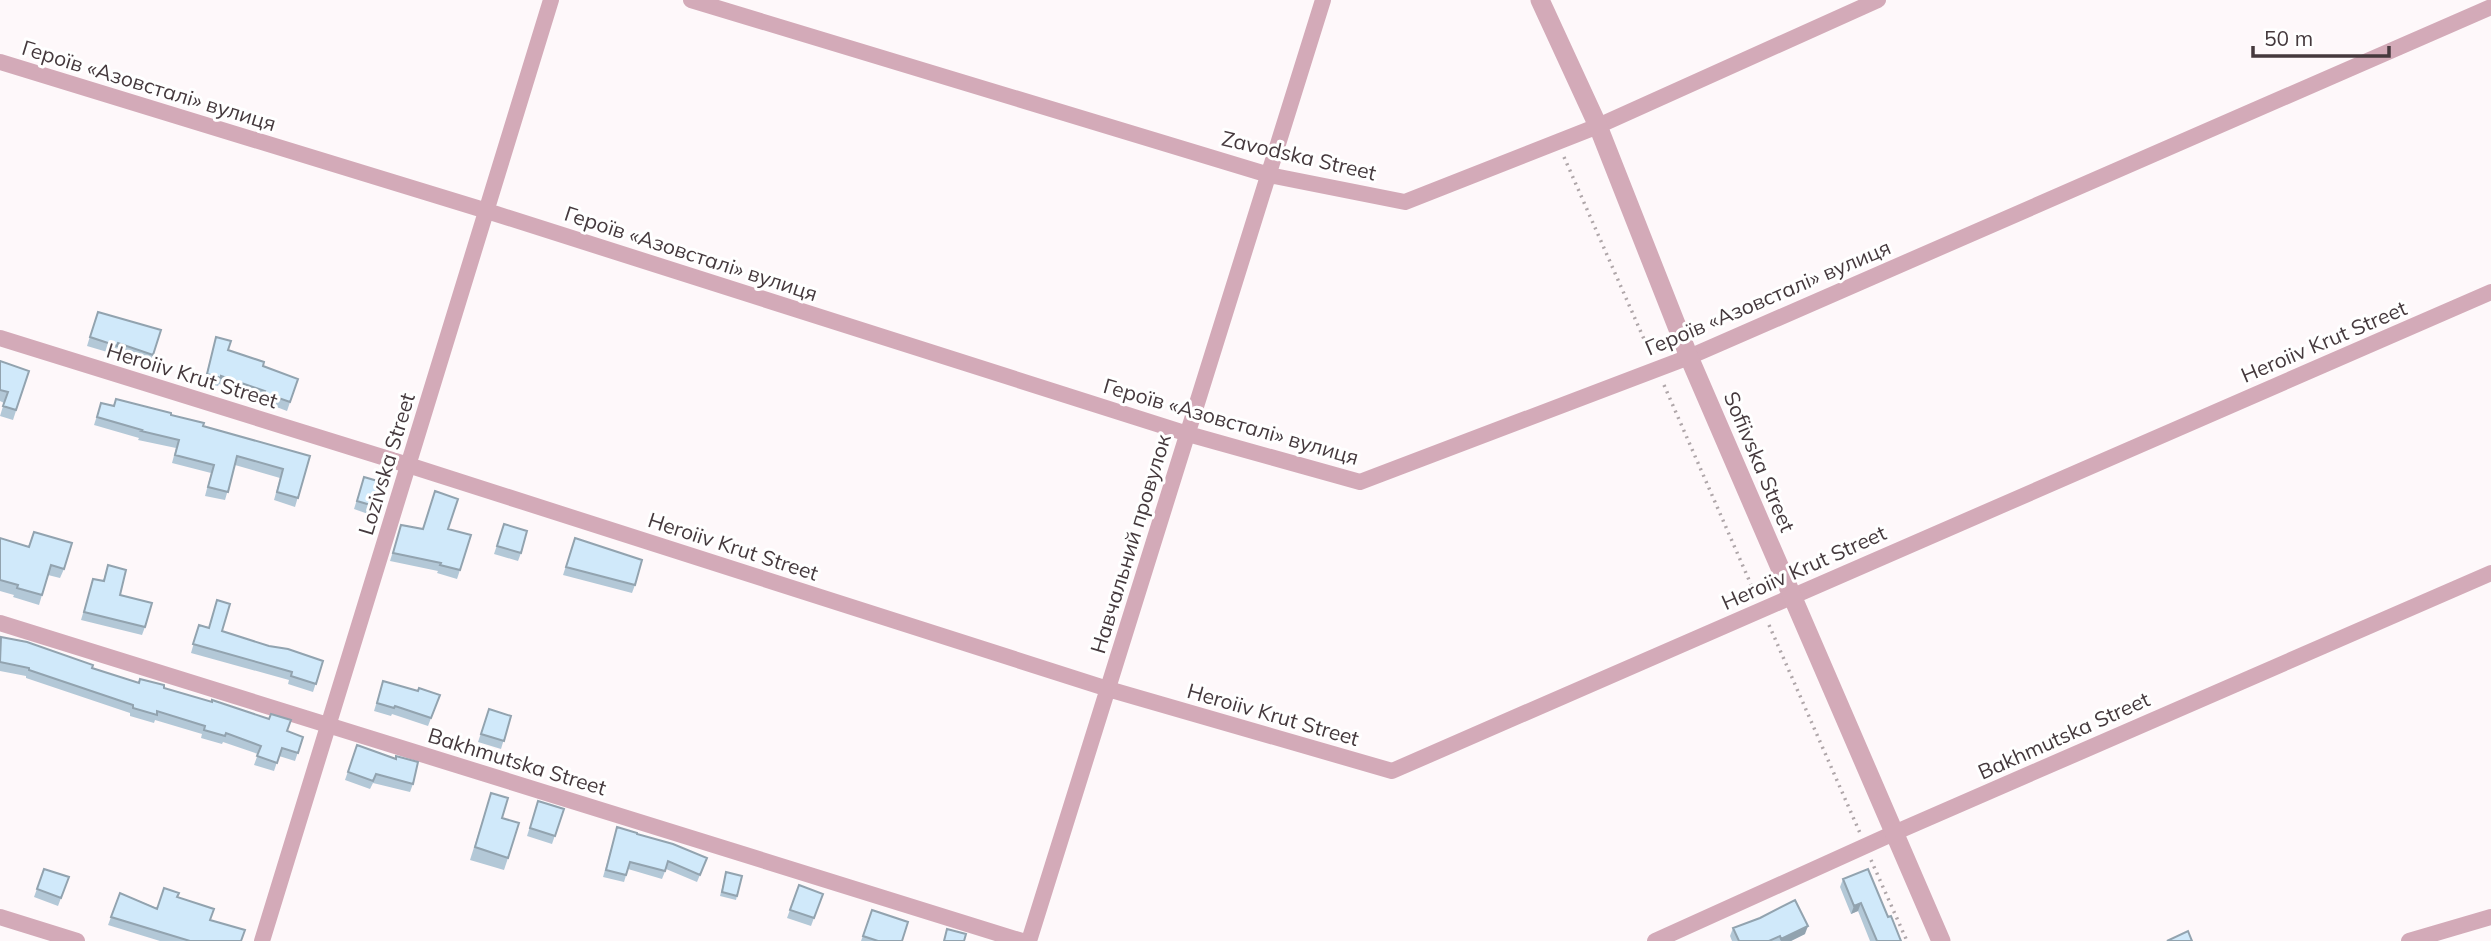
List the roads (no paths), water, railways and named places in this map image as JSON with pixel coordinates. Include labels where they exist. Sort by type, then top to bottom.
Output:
[{"type":"street","name":"Lozivska Street","points":[[262,941],[551,0]]},
{"type":"street","name":"Zavodska Street","points":[[691,0],[1269,175],[1405,202],[1598,126],[1878,0]]},
{"type":"street","name":"Навчальний провулок","points":[[1029,941],[1323,0]]},
{"type":"street","name":"Sofiivska Street","points":[[1540,0],[1598,126],[1689,357],[1941,941]]},
{"type":"street","name":"Героїв «Азовсталі» вулиця","points":[[0,62],[487,211],[1188,434],[1360,482],[1689,357],[2491,7]]},
{"type":"street","name":"Heroiiv Krut Street","points":[[0,338],[408,465],[1108,689],[1392,771],[2491,292]]},
{"type":"street","name":"Bakhmutska Street","points":[[1655,941],[1894,833],[2491,573]]},
{"type":"street","name":"Bakhmutska Street","points":[[0,623],[1022,941]]},
{"type":"street","points":[[0,916],[77,941]]},
{"type":"street","points":[[2409,941],[2491,917]]}]
